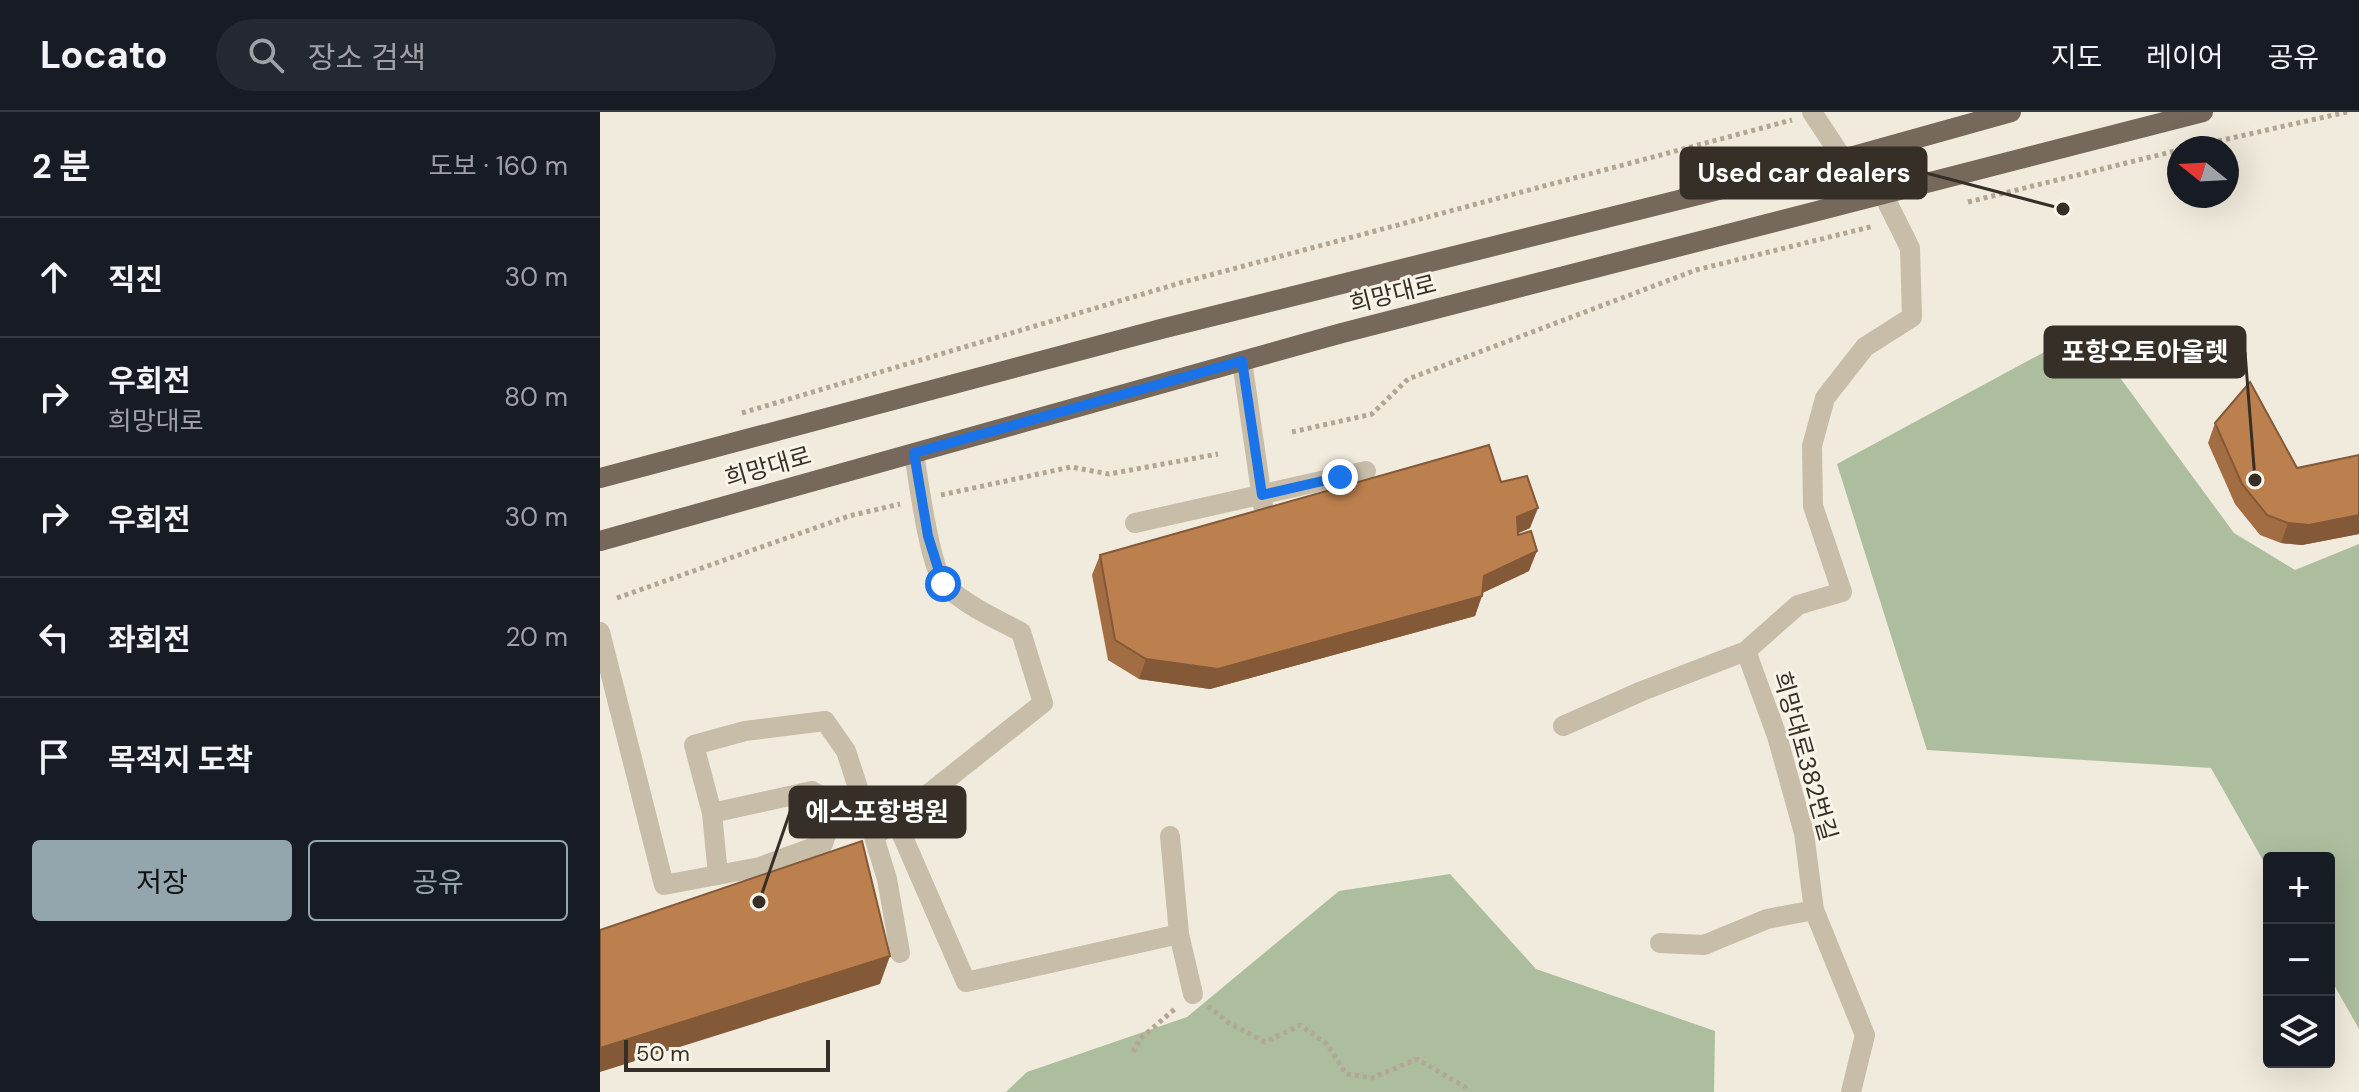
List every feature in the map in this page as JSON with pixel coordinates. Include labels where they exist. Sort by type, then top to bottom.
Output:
[{"type":"main road","name":"희망대로","points":[[600,478],[1161,329],[1843,159],[2011,112]]},
{"type":"main road","name":"희망대로","points":[[600,541],[1242,361],[2203,112]]},
{"type":"lane","points":[[1813,113],[1843,159],[1883,194]]},
{"type":"lane","name":"희망대로382번길","points":[[1851,1092],[1865,1035],[1814,910],[1804,833],[1777,736],[1746,651],[1798,605],[1842,592],[1813,506],[1812,446],[1825,398],[1865,347],[1912,317],[1910,248],[1883,194]]},
{"type":"lane","points":[[1242,361],[1266,524]]},
{"type":"lane","points":[[874,837],[1043,703],[1021,632],[984,613],[943,584],[928,536],[914,453]]},
{"type":"lane","points":[[1135,523],[1366,471]]},
{"type":"lane","points":[[600,632],[664,885],[760,867],[823,844],[836,804],[812,791],[712,813]]},
{"type":"lane","points":[[1563,726],[1642,691],[1746,651]]},
{"type":"lane","points":[[718,875],[712,813],[694,745],[745,731],[825,721],[846,751],[874,837],[887,879],[900,953]]},
{"type":"lane","points":[[896,821],[966,982],[1179,934]]},
{"type":"lane","points":[[1170,836],[1179,934],[1193,994]]},
{"type":"lane","points":[[1660,943],[1704,945],[1767,919],[1814,910]]},
{"type":"path","points":[[2239,136],[2347,112]]},
{"type":"path","points":[[737,415],[1180,283],[1813,113]]},
{"type":"path","points":[[1968,202],[2167,153]]},
{"type":"path","points":[[1292,432],[1372,414],[1408,379],[1696,270],[1879,225]]},
{"type":"path","points":[[617,598],[849,516],[1071,467],[1109,474],[1218,454]]},
{"type":"path","points":[[1133,1052],[1141,1038],[1193,994],[1229,1023],[1265,1042],[1300,1025],[1327,1044],[1346,1074],[1372,1078],[1417,1059],[1465,1087],[1468,1092]]},
{"type":"green space","points":[[2085,330],[2234,533],[2295,570],[2359,544],[2359,1029],[2335,987],[2335,852],[2263,852],[2263,860],[2211,768],[1927,750],[1837,464]]},
{"type":"green space","points":[[1450,874],[1536,969],[1715,1031],[1714,1092],[1006,1092],[1027,1072],[1187,1017],[1339,891]]},
{"type":"building","points":[[2250,382],[2297,468],[2359,455],[2359,515],[2309,525],[2288,523],[2267,515],[2242,484],[2215,423]]},
{"type":"building","points":[[1489,445],[1501,482],[1527,476],[1538,508],[1517,517],[1518,535],[1531,531],[1537,551],[1484,576],[1482,596],[1218,669],[1146,659],[1115,640],[1100,555]]},
{"type":"building","points":[[862,841],[890,956],[600,1048],[600,930]]},
{"type":"place","name":"Used car dealers","points":[[2063,209]]},
{"type":"place","name":"포항오토아울렛","points":[[2255,480]]},
{"type":"place","name":"에스포항병원","points":[[759,902]]},
{"type":"route","points":[[943,584],[928,536],[914,453],[1242,361],[1262,495],[1340,477]]}]
